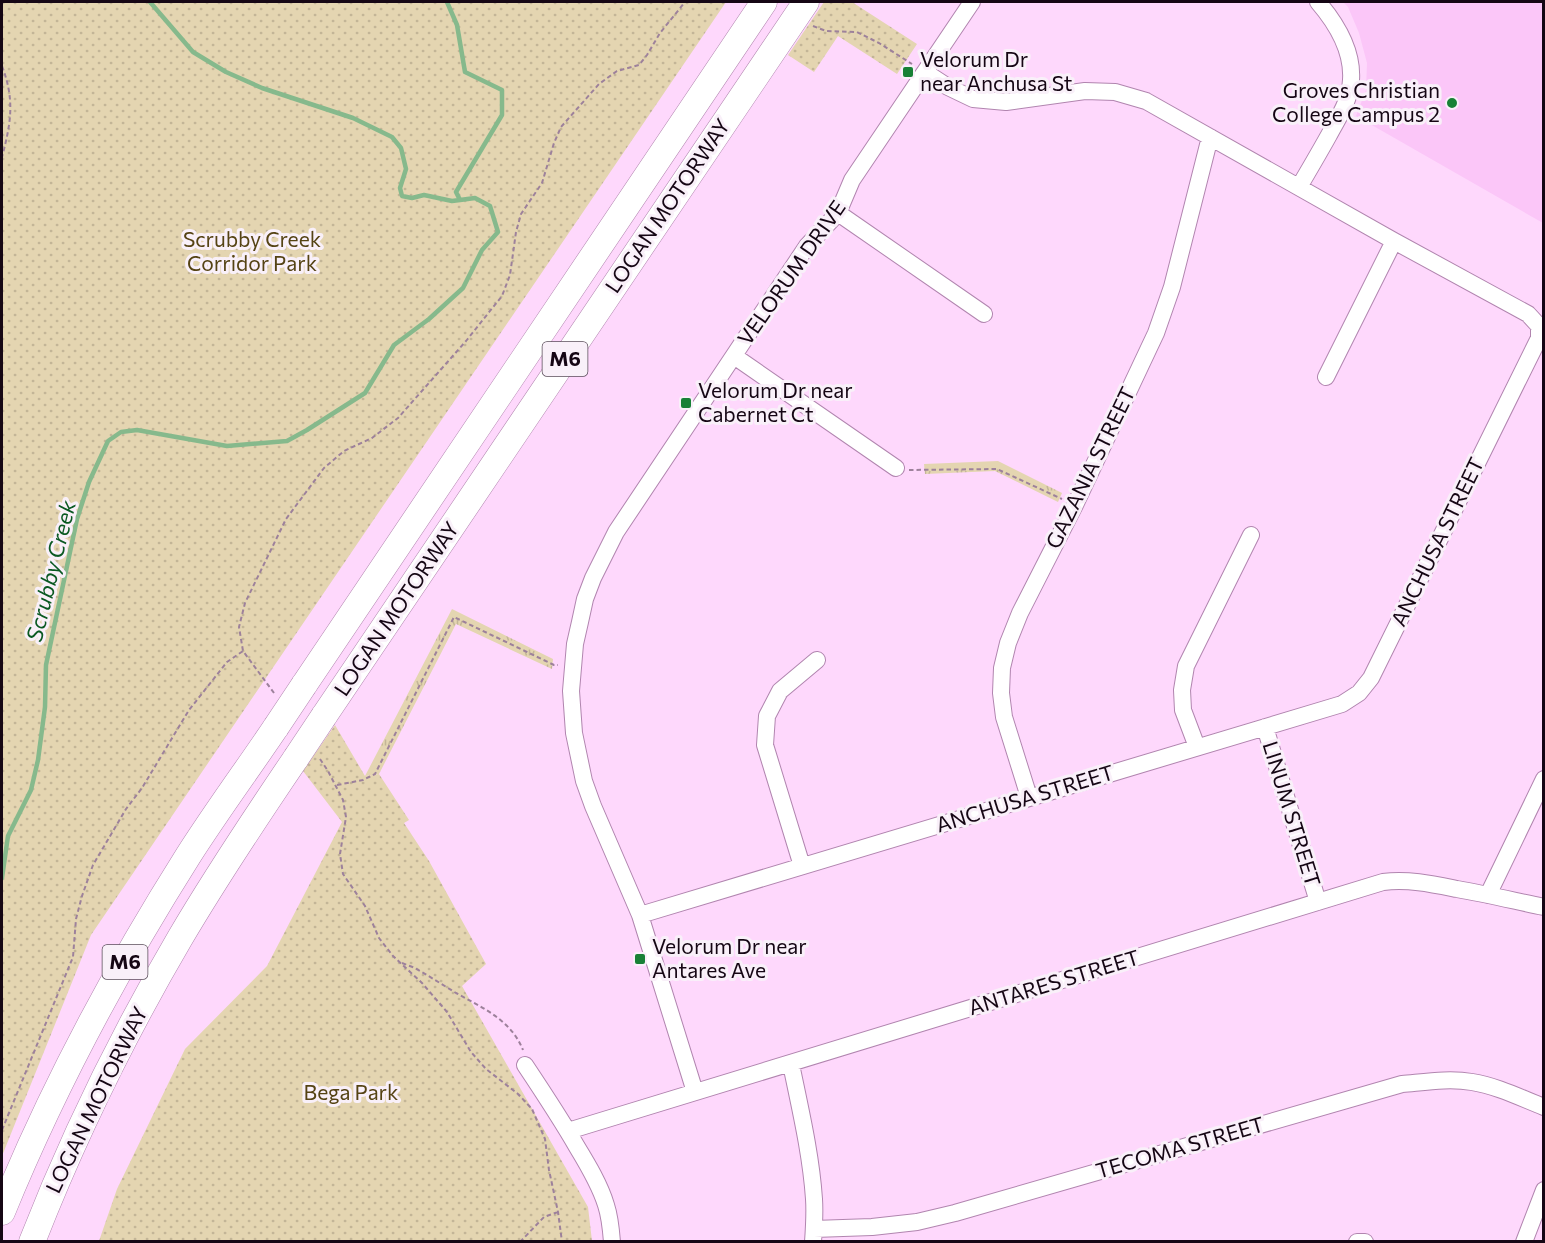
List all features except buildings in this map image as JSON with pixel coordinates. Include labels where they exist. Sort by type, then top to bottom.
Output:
[{"type":"highway","name":"LOGAN MOTORWAY","points":[[2,1212],[79,1043],[190,854],[764,2]]},
{"type":"highway","name":"LOGAN MOTORWAY","points":[[32,1242],[76,1137],[107,1072],[180,937],[226,863],[324,716],[807,13]]},
{"type":"street","name":"VELORUM DRIVE","points":[[694,1092],[640,915],[584,781],[574,733],[571,691],[575,644],[585,599],[616,532],[807,246],[838,213],[852,180],[972,2]]},
{"type":"street","points":[[1299,187],[1346,104],[1351,81],[1349,59],[1342,36],[1318,2]]},
{"type":"street","name":"ANCHUSA STREET","points":[[640,915],[1342,704],[1359,693],[1371,678],[1539,338],[1539,326],[1528,314],[1146,101],[1115,92],[1085,91],[1006,102],[974,99],[924,72]]},
{"type":"street","name":"GAZANIA STREET","points":[[1029,797],[1004,717],[1001,693],[1002,668],[1008,643],[1020,613],[1075,505],[1156,333],[1172,287],[1210,137]]},
{"type":"street","points":[[838,213],[984,314]]},
{"type":"street","points":[[1326,377],[1394,241]]},
{"type":"street","points":[[734,356],[896,468]]},
{"type":"street","points":[[1197,747],[1183,710],[1182,690],[1186,666],[1251,535]]},
{"type":"street","points":[[802,866],[765,745],[766,726],[767,716],[780,691],[817,660]]},
{"type":"street","name":"LINUM STREET","points":[[1265,727],[1318,902]]},
{"type":"street","points":[[1488,895],[1544,779]]},
{"type":"street","name":"ANTARES STREET","points":[[568,1131],[1383,882],[1406,880],[1544,908]]},
{"type":"street","points":[[791,1064],[813,1184],[814,1235]]},
{"type":"street","points":[[525,1065],[587,1163],[606,1205],[611,1222],[612,1242]]},
{"type":"street","name":"TECOMA STREET","points":[[814,1235],[917,1222],[955,1213],[1402,1084],[1437,1080],[1473,1082],[1503,1090],[1544,1107]]},
{"type":"street","points":[[1524,1242],[1544,1190]]},
{"type":"street","points":[[1357,1242],[1365,1242]]},
{"type":"path","points":[[2,1130],[73,957],[76,919],[93,865],[189,710],[228,662],[243,651],[239,627],[245,603],[286,519],[324,468],[344,451],[372,438],[398,418],[502,296],[510,275],[521,214],[542,183],[561,127],[599,84],[617,71],[639,65],[660,33],[685,2]]},
{"type":"path","points":[[807,13],[826,31],[857,32],[879,43],[924,72]]},
{"type":"path","points":[[2,66],[11,100],[11,109],[2,158]]},
{"type":"path","points":[[896,468],[912,470],[997,469],[1075,505]]},
{"type":"path","points":[[336,786],[363,780],[375,774],[454,617],[554,665],[572,668]]},
{"type":"path","points":[[328,771],[343,800],[346,817],[340,854],[343,874],[365,906],[379,938],[447,1012],[471,1052],[486,1069],[518,1094],[532,1109],[545,1139],[562,1242]]},
{"type":"path","points":[[400,963],[415,968],[492,1012],[510,1028],[520,1043],[526,1057],[525,1065]]},
{"type":"path","points":[[520,1242],[544,1217],[558,1212]]},
{"type":"shaded area","name":"Groves Christian College Campus 2","points":[[1343,2],[1543,2],[1543,223],[1356,116],[1366,90],[1367,63],[1359,33],[1348,7]]},
{"type":"green space","name":"Scrubby Creek Corridor Park","points":[[2,2],[726,2],[91,935],[2,1156]]},
{"type":"green space","points":[[824,2],[852,2],[917,44],[897,74],[838,36],[814,72],[788,55]]},
{"type":"green space","points":[[998,461],[1062,493],[1058,502],[995,471],[925,474],[924,464]]},
{"type":"green space","points":[[452,609],[553,659],[552,669],[456,624],[379,774],[365,776]]},
{"type":"green space","name":"Bega Park","points":[[335,725],[365,776],[379,774],[409,820],[404,823],[429,861],[486,964],[462,986],[588,1207],[592,1241],[99,1241],[117,1189],[185,1049],[267,966],[342,822],[303,771]]},
{"type":"waterway","points":[[150,2],[193,52],[226,72],[262,88],[353,118],[392,137],[401,148],[406,169],[400,188],[402,196],[412,198],[424,195],[452,201],[460,200]]},
{"type":"waterway","name":"Scrubby Creek","points":[[2,878],[8,836],[31,790],[38,760],[45,707],[46,665],[77,519],[89,482],[108,441],[121,432],[137,430],[227,446],[287,441],[365,393],[394,345],[429,319],[463,288],[482,250],[498,232],[490,206],[475,198],[460,200],[456,192],[502,115],[502,90],[465,72],[457,25],[447,2]]},
{"type":"place","name":"Velorum Dr near Anchusa St","points":[[908,72]]},
{"type":"place","name":"Groves Christian College Campus 2","points":[[1452,103]]},
{"type":"place","name":"Velorum Dr near Cabernet Ct","points":[[686,403]]},
{"type":"place","name":"Velorum Dr near Antares Ave","points":[[640,959]]}]
